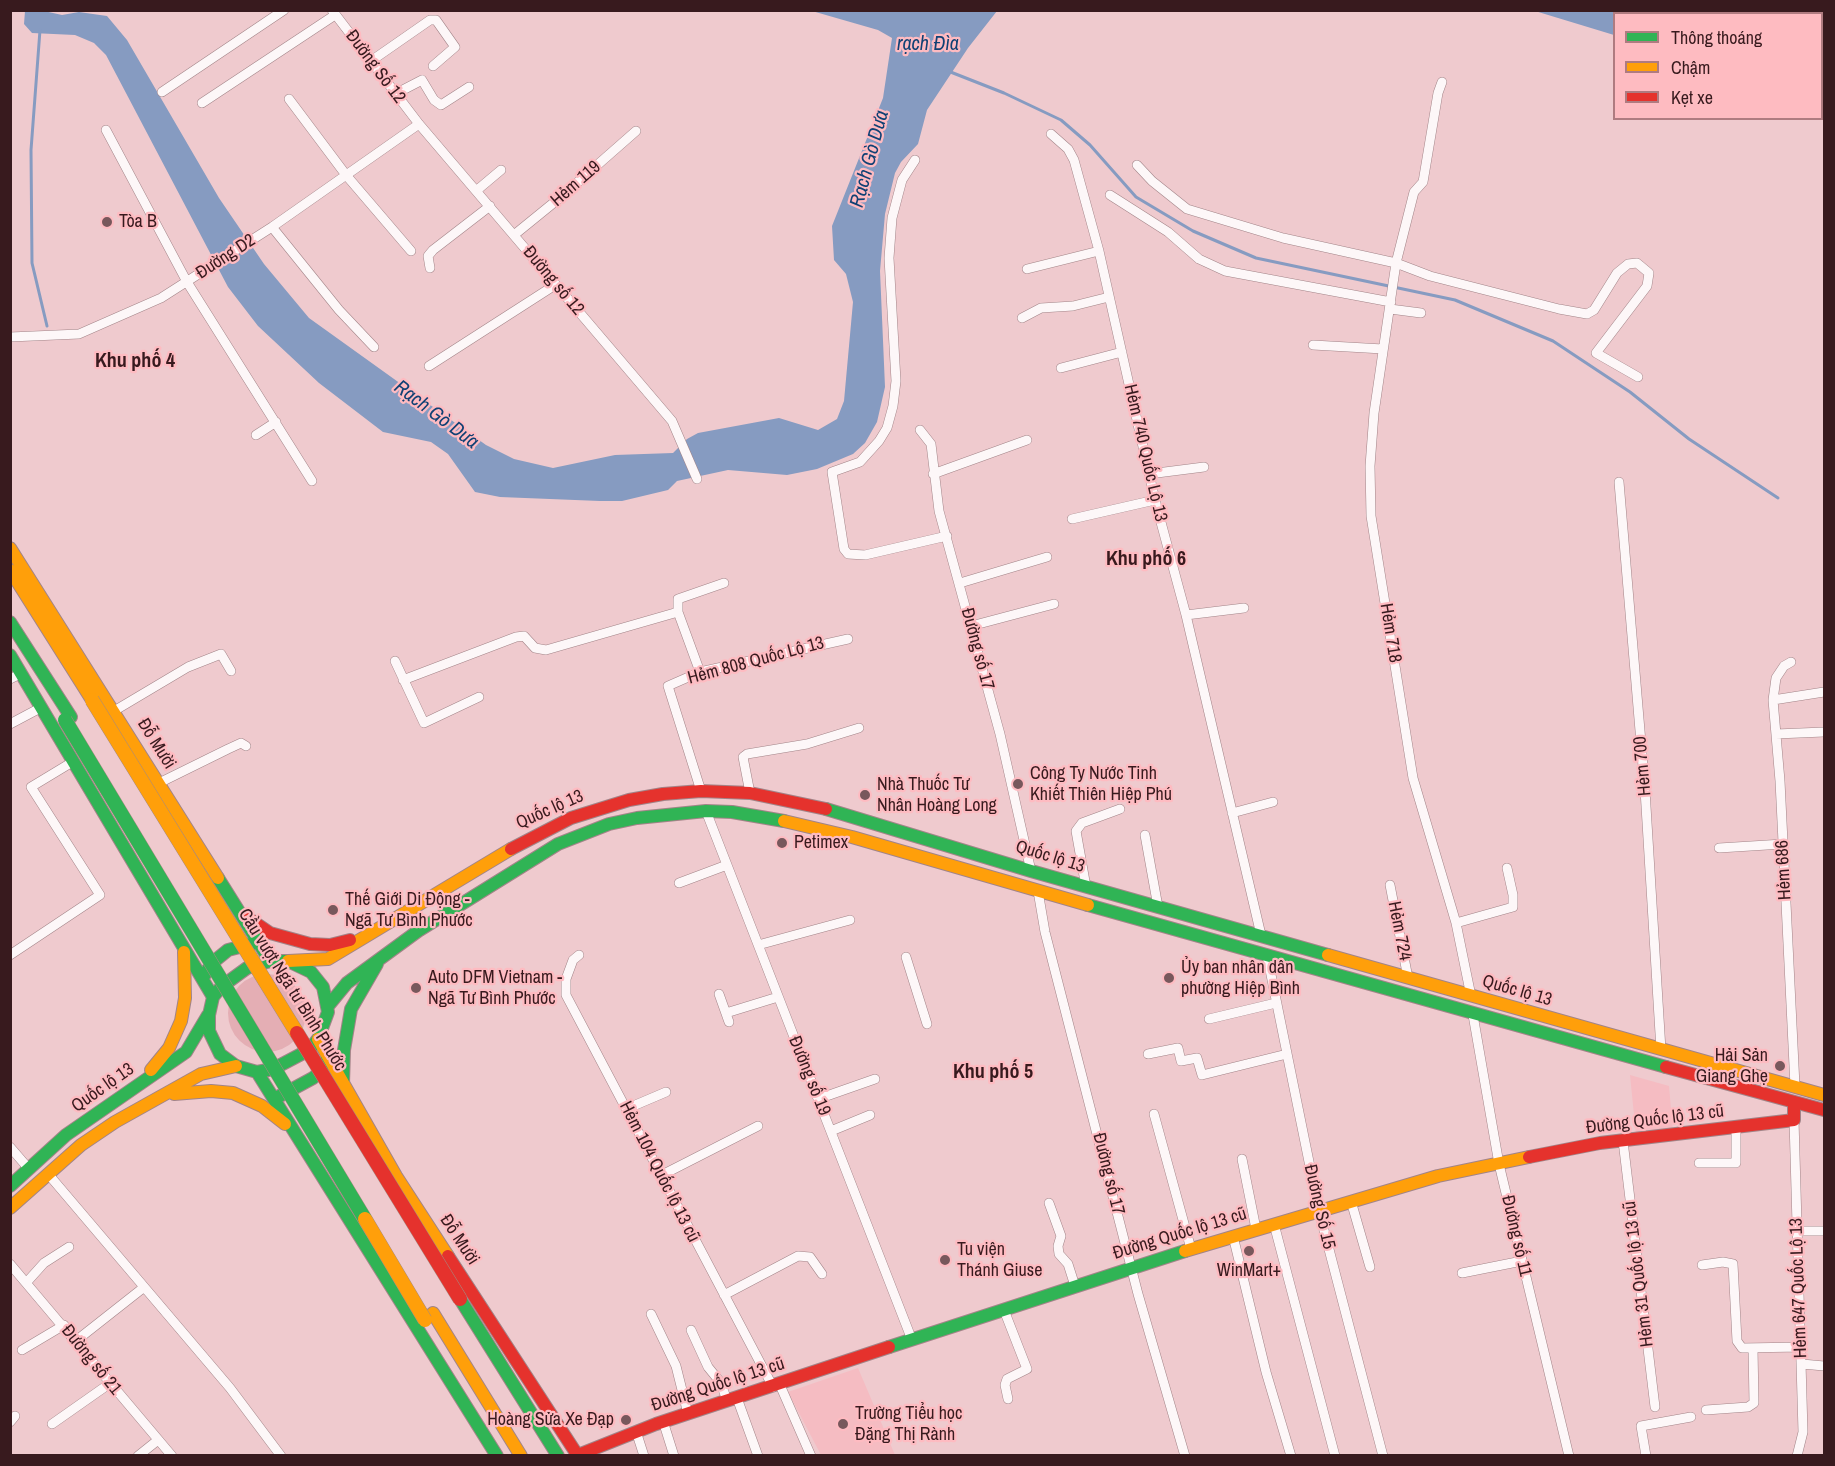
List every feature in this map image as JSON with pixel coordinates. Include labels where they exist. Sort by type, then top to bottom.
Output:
[{"type":"main road","name":"Đỗ Mười","points":[[10,548],[270,961]]},
{"type":"main road","points":[[10,570],[90,702]]},
{"type":"main road","points":[[10,581],[90,702]]},
{"type":"main road","points":[[10,622],[510,1455]]},
{"type":"main road","points":[[10,633],[68,719]]},
{"type":"main road","points":[[10,656],[16,676],[42,707],[213,997]]},
{"type":"main road","name":"Cầu vượt Ngã tư Bình Phước","points":[[90,702],[456,1301]]},
{"type":"main road","name":"Quốc lộ 13","points":[[288,961],[328,959],[488,861],[571,818],[629,800],[701,791],[750,793],[844,814],[1086,887],[1824,1095]]},
{"type":"main road","name":"Quốc lộ 13","points":[[328,1006],[344,986],[380,958],[445,914],[558,844],[609,824],[637,818],[706,811],[762,816],[813,827],[1473,1015],[1824,1110]]},
{"type":"main road","points":[[237,909],[270,933],[310,944],[330,945],[366,937]]},
{"type":"main road","points":[[203,980],[210,965],[228,950],[258,943]]},
{"type":"main road","points":[[134,1088],[164,1055],[178,1031],[185,998],[183,949]]},
{"type":"main road","points":[[343,1084],[345,1040],[351,1009],[380,958]]},
{"type":"main road","points":[[270,961],[288,961],[311,972],[317,978],[328,1006],[326,1023],[309,1050],[294,1059],[267,1071],[257,1072],[236,1066],[220,1054],[213,1043],[208,1015],[213,997],[232,978],[247,968],[270,961]]},
{"type":"main road","name":"Quốc lộ 13","points":[[10,1186],[66,1135],[190,1048],[208,1015]]},
{"type":"main road","name":"Đỗ Mười","points":[[318,1039],[396,1176],[578,1455]]},
{"type":"main road","points":[[275,1098],[313,1078],[321,1071],[327,1057]]},
{"type":"main road","points":[[10,1208],[51,1173],[68,1164],[119,1127],[175,1091],[208,1071],[236,1066]]},
{"type":"main road","points":[[257,1072],[497,1455]]},
{"type":"main road","points":[[1794,1120],[1795,1086]]},
{"type":"main road","points":[[175,1091],[211,1091],[241,1095],[262,1106],[295,1132]]},
{"type":"main road","name":"Đường Quốc lộ 13 cũ","points":[[578,1455],[663,1421],[776,1386],[1132,1267],[1438,1176],[1623,1141],[1736,1129],[1794,1120]]},
{"type":"main road","points":[[456,1301],[545,1455]]},
{"type":"main road","points":[[456,1301],[558,1455]]},
{"type":"main road","points":[[429,1317],[521,1455]]},
{"type":"street","points":[[162,92],[284,10]]},
{"type":"street","points":[[202,103],[334,13]]},
{"type":"street","name":"Đường Số 12","points":[[334,13],[419,124]]},
{"type":"street","points":[[371,61],[430,20],[436,20],[455,47],[433,66]]},
{"type":"street","points":[[395,94],[422,80],[434,99],[441,105],[469,87]]},
{"type":"street","name":"Hẻm 718","points":[[1442,82],[1438,93],[1423,182],[1414,192],[1396,262],[1374,413],[1370,466],[1371,516],[1413,778],[1456,923],[1471,996]]},
{"type":"street","points":[[289,99],[346,175],[411,251]]},
{"type":"street","name":"Đường D2","points":[[10,337],[79,334],[161,298],[272,227],[419,124]]},
{"type":"street","name":"Đường số 12","points":[[419,124],[672,421],[697,479]]},
{"type":"street","points":[[106,130],[187,282],[312,481]]},
{"type":"street","name":"Hẻm 119","points":[[514,235],[636,131]]},
{"type":"street","name":"Hẻm 740 Quốc Lộ 13","points":[[1051,134],[1068,149],[1081,182],[1099,251],[1155,500],[1186,615],[1261,936]]},
{"type":"street","points":[[915,160],[902,180],[892,218],[889,258],[896,381],[893,406],[887,428],[879,441],[860,462],[832,472],[844,549],[848,554],[865,555],[947,536]]},
{"type":"street","points":[[1137,165],[1152,181],[1187,209],[1283,238],[1396,262],[1430,276],[1496,294],[1587,314],[1594,310],[1617,273],[1628,264],[1637,263],[1649,273],[1647,286],[1596,353],[1638,377]]},
{"type":"street","points":[[476,191],[501,170]]},
{"type":"street","points":[[1110,195],[1168,232],[1199,260],[1225,271],[1421,313]]},
{"type":"street","points":[[430,268],[428,256],[433,250],[490,206]]},
{"type":"street","points":[[272,227],[339,310],[374,347]]},
{"type":"street","points":[[1027,269],[1099,251]]},
{"type":"street","points":[[429,366],[555,285]]},
{"type":"street","points":[[1022,318],[1041,308],[1073,306],[1109,297]]},
{"type":"street","points":[[1313,345],[1383,349]]},
{"type":"street","points":[[1061,368],[1122,352]]},
{"type":"street","points":[[256,435],[276,422]]},
{"type":"street","name":"Đường số 17","points":[[920,430],[930,440],[939,511],[1000,734],[1031,871]]},
{"type":"street","points":[[933,474],[1027,440]]},
{"type":"street","points":[[1149,474],[1204,467]]},
{"type":"street","name":"Hẻm 700","points":[[1619,482],[1645,790],[1661,1050]]},
{"type":"street","points":[[1072,519],[1155,500]]},
{"type":"street","points":[[960,583],[1047,557]]},
{"type":"street","points":[[699,672],[678,612],[678,599],[724,583]]},
{"type":"street","points":[[971,626],[1054,604]]},
{"type":"street","points":[[1186,615],[1244,608]]},
{"type":"street","points":[[403,680],[524,636],[535,648],[546,650],[678,612]]},
{"type":"street","name":"Hẻm 808 Quốc Lộ 13","points":[[701,791],[668,686],[699,672],[848,639]]},
{"type":"street","points":[[114,711],[188,667],[221,654],[231,671]]},
{"type":"street","points":[[394,661],[424,723],[479,697]]},
{"type":"street","name":"Hẻm 686","points":[[1791,662],[1784,666],[1776,678],[1773,700],[1795,1086]]},
{"type":"street","points":[[1773,700],[1824,692]]},
{"type":"street","points":[[10,724],[42,707]]},
{"type":"street","points":[[750,793],[743,757],[747,754],[807,744],[859,728]]},
{"type":"street","points":[[1776,734],[1824,732]]},
{"type":"street","points":[[159,783],[241,743],[246,746]]},
{"type":"street","points":[[10,956],[100,895],[31,787],[74,761]]},
{"type":"street","points":[[1232,813],[1273,802]]},
{"type":"street","points":[[1086,887],[1076,831],[1082,823],[1120,809]]},
{"type":"street","name":"Đường số 19","points":[[706,811],[912,1340]]},
{"type":"street","points":[[1145,835],[1158,907]]},
{"type":"street","points":[[1719,848],[1783,844]]},
{"type":"street","points":[[679,883],[727,865]]},
{"type":"street","points":[[1456,923],[1513,907],[1514,895],[1507,868]]},
{"type":"street","name":"Hẻm 724","points":[[1390,885],[1408,978]]},
{"type":"street","name":"Đường số 17","points":[[1038,891],[1045,932],[1132,1267],[1185,1455]]},
{"type":"street","points":[[758,945],[850,920]]},
{"type":"street","name":"Hẻm 104 Quốc lộ 13 cũ","points":[[579,955],[573,960],[566,979],[566,995],[660,1176],[776,1386],[811,1455]]},
{"type":"street","name":"Đường Số 15","points":[[1267,955],[1319,1211],[1353,1338],[1357,1364],[1383,1455]]},
{"type":"street","points":[[906,957],[927,1024]]},
{"type":"street","points":[[719,994],[727,1017],[778,997]]},
{"type":"street","points":[[1209,1019],[1276,1003]]},
{"type":"street","name":"Đường số 11","points":[[1473,1015],[1499,1164],[1569,1455]]},
{"type":"street","points":[[1148,1054],[1178,1048],[1180,1061],[1197,1058],[1202,1075],[1287,1054]]},
{"type":"street","points":[[818,1099],[875,1079]]},
{"type":"street","points":[[626,1109],[666,1092]]},
{"type":"street","points":[[1154,1114],[1191,1249]]},
{"type":"street","points":[[831,1131],[870,1115]]},
{"type":"street","name":"Hẻm 647 Quốc Lộ 13","points":[[1794,1120],[1803,1432],[1797,1455]]},
{"type":"street","points":[[660,1176],[758,1126]]},
{"type":"street","points":[[1699,1163],[1736,1163],[1736,1129]]},
{"type":"street","name":"Hẻm 31 Quốc lộ 13 cũ","points":[[1623,1141],[1655,1407]]},
{"type":"street","points":[[10,1147],[29,1169]]},
{"type":"street","points":[[1242,1159],[1256,1229]]},
{"type":"street","points":[[51,1173],[143,1288],[230,1388],[281,1455]]},
{"type":"street","points":[[1351,1201],[1370,1267]]},
{"type":"street","points":[[1049,1203],[1061,1236],[1059,1254],[1068,1264],[1075,1286]]},
{"type":"street","points":[[1274,1224],[1335,1455]]},
{"type":"street","points":[[1797,1231],[1824,1231]]},
{"type":"street","points":[[1233,1236],[1260,1349],[1291,1455]]},
{"type":"street","points":[[26,1283],[44,1263],[69,1247]]},
{"type":"street","points":[[724,1295],[798,1256],[810,1257],[822,1274]]},
{"type":"street","points":[[1462,1273],[1522,1261]]},
{"type":"street","points":[[1702,1265],[1723,1262],[1733,1264],[1737,1341],[1742,1348],[1802,1347]]},
{"type":"street","name":"Đường số 21","points":[[10,1264],[77,1340],[109,1384],[172,1455]]},
{"type":"street","points":[[77,1340],[143,1288]]},
{"type":"street","points":[[1004,1310],[1027,1369],[1007,1379],[1005,1385],[1008,1399]]},
{"type":"street","points":[[651,1314],[676,1365],[688,1414]]},
{"type":"street","points":[[22,1350],[64,1325]]},
{"type":"street","points":[[691,1330],[708,1367],[732,1400],[758,1455]]},
{"type":"street","points":[[1706,1410],[1748,1407],[1754,1403],[1753,1348]]},
{"type":"street","points":[[1802,1364],[1824,1366]]},
{"type":"street","points":[[52,1424],[109,1384]]},
{"type":"street","points":[[1646,1455],[1641,1426],[1691,1417]]},
{"type":"street","points":[[663,1421],[674,1455]]},
{"type":"street","points":[[636,1431],[644,1455]]},
{"type":"street","points":[[138,1455],[158,1440]]},
{"type":"shaded area","points":[[267,974],[282,977],[295,985],[303,998],[306,1013],[303,1028],[295,1041],[282,1049],[267,1052],[252,1049],[239,1041],[231,1028],[228,1013],[231,998],[239,985],[252,977]]},
{"type":"shaded area","points":[[1630,1075],[1669,1086],[1673,1132],[1636,1135]]},
{"type":"shaded area","name":"Trường Tiểu học Đặng Thị Rành","points":[[858,1368],[895,1455],[821,1455],[788,1392]]},
{"type":"water","name":"rạch Đìa","points":[[25,11],[44,11],[62,15],[79,12],[107,16],[127,40],[219,198],[264,264],[309,318],[486,445],[514,459],[553,468],[615,455],[673,453],[687,439],[698,433],[779,418],[818,430],[837,419],[844,401],[853,302],[846,274],[834,260],[832,226],[883,98],[892,38],[878,30],[812,11],[997,11],[968,48],[927,110],[918,144],[901,162],[895,173],[885,214],[880,271],[885,387],[877,422],[865,443],[853,454],[817,469],[787,475],[728,470],[677,481],[668,490],[622,501],[600,501],[500,497],[475,492],[448,454],[431,442],[383,432],[319,383],[258,326],[228,287],[106,55],[94,43],[75,35],[32,33],[24,24]]},
{"type":"water","points":[[1535,11],[1740,12],[1613,12],[1613,35]]},
{"type":"waterway","name":"Rạch Gò Dưa","points":[[40,30],[31,150],[32,263],[47,326]]},
{"type":"waterway","points":[[948,71],[1004,93],[1061,120],[1090,145],[1136,197],[1193,231],[1256,258],[1455,300],[1553,341],[1630,392],[1689,439],[1778,498]]},
{"type":"traffic: fast","points":[[10,622],[71,717]]},
{"type":"traffic: fast","points":[[10,655],[213,997]]},
{"type":"traffic: fast","points":[[65,720],[365,1219]]},
{"type":"traffic: fast","points":[[826,809],[1031,871],[1328,955]]},
{"type":"traffic: fast","points":[[328,1006],[347,983],[418,931],[558,844],[609,824],[637,818],[706,811],[732,812],[784,821]]},
{"type":"traffic: fast","points":[[218,878],[270,961]]},
{"type":"traffic: fast","points":[[1088,905],[1666,1067]]},
{"type":"traffic: fast","points":[[204,976],[212,963],[228,950],[255,943]]},
{"type":"traffic: fast","points":[[270,961],[288,961],[311,972],[323,987],[328,1012],[318,1039],[309,1050],[273,1069],[257,1072],[236,1066],[220,1054],[209,1031],[209,1015],[213,997],[221,987],[247,968],[270,961]]},
{"type":"traffic: fast","points":[[343,1084],[344,1050],[351,1009],[377,964]]},
{"type":"traffic: fast","points":[[10,1186],[66,1135],[186,1052],[208,1015]]},
{"type":"traffic: fast","points":[[276,1098],[313,1078],[321,1071],[326,1060]]},
{"type":"traffic: fast","points":[[257,1072],[497,1456]]},
{"type":"traffic: fast","points":[[889,1347],[1185,1251]]},
{"type":"traffic: fast","points":[[460,1299],[558,1456]]},
{"type":"traffic: slow","points":[[10,548],[218,878]]},
{"type":"traffic: slow","points":[[10,570],[92,700]]},
{"type":"traffic: slow","points":[[92,700],[297,1033]]},
{"type":"traffic: slow","points":[[784,821],[852,837],[1088,905]]},
{"type":"traffic: slow","points":[[288,961],[328,959],[511,849]]},
{"type":"traffic: slow","points":[[151,1070],[169,1048],[181,1021],[185,998],[184,952]]},
{"type":"traffic: slow","points":[[1328,955],[1824,1095]]},
{"type":"traffic: slow","points":[[318,1039],[396,1176],[448,1256]]},
{"type":"traffic: slow","points":[[10,1208],[81,1145],[115,1122],[201,1074],[236,1066]]},
{"type":"traffic: slow","points":[[174,1094],[211,1091],[233,1093],[262,1106],[285,1124]]},
{"type":"traffic: slow","points":[[1185,1251],[1438,1176],[1529,1157]]},
{"type":"traffic: slow","points":[[365,1219],[425,1320]]},
{"type":"traffic: slow","points":[[433,1313],[521,1456]]},
{"type":"traffic: jam","points":[[511,849],[571,818],[629,800],[663,794],[701,791],[750,793],[826,809]]},
{"type":"traffic: jam","points":[[245,916],[270,933],[310,944],[330,945],[350,940]]},
{"type":"traffic: jam","points":[[297,1033],[460,1299]]},
{"type":"traffic: jam","points":[[1666,1067],[1824,1110]]},
{"type":"traffic: jam","points":[[1529,1157],[1600,1143],[1794,1120],[1794,1102]]},
{"type":"traffic: jam","points":[[448,1256],[578,1456]]},
{"type":"traffic: jam","points":[[578,1455],[656,1424],[889,1347]]},
{"type":"place","name":"Tòa B","points":[[107,222]]},
{"type":"place","name":"Công Ty Nước Tinh Khiết Thiên Hiệp Phú","points":[[1018,784]]},
{"type":"place","name":"Nhà Thuốc Tư Nhân Hoàng Long","points":[[865,795]]},
{"type":"place","name":"Petimex","points":[[782,843]]},
{"type":"place","name":"Thế Giới Di Động - Ngã Tư Bình Phước","points":[[333,910]]},
{"type":"place","name":"Ủy ban nhân dân phường Hiệp Bình","points":[[1169,978]]},
{"type":"place","name":"Auto DFM Vietnam - Ngã Tư Bình Phước","points":[[416,988]]},
{"type":"place","name":"Hải Sản Giang Ghẹ","points":[[1780,1066]]},
{"type":"place","name":"WinMart+","points":[[1249,1251]]},
{"type":"place","name":"Tu viện Thánh Giuse","points":[[945,1260]]},
{"type":"place","name":"Hoàng Sửa Xe Đạp","points":[[626,1420]]},
{"type":"place","name":"Trường Tiểu học Đặng Thị Rành","points":[[843,1424]]},
{"type":"district","name":"Khu phố 4","points":[[135,362]]},
{"type":"district","name":"Khu phố 6","points":[[1146,560]]},
{"type":"district","name":"Khu phố 5","points":[[993,1073]]}]
